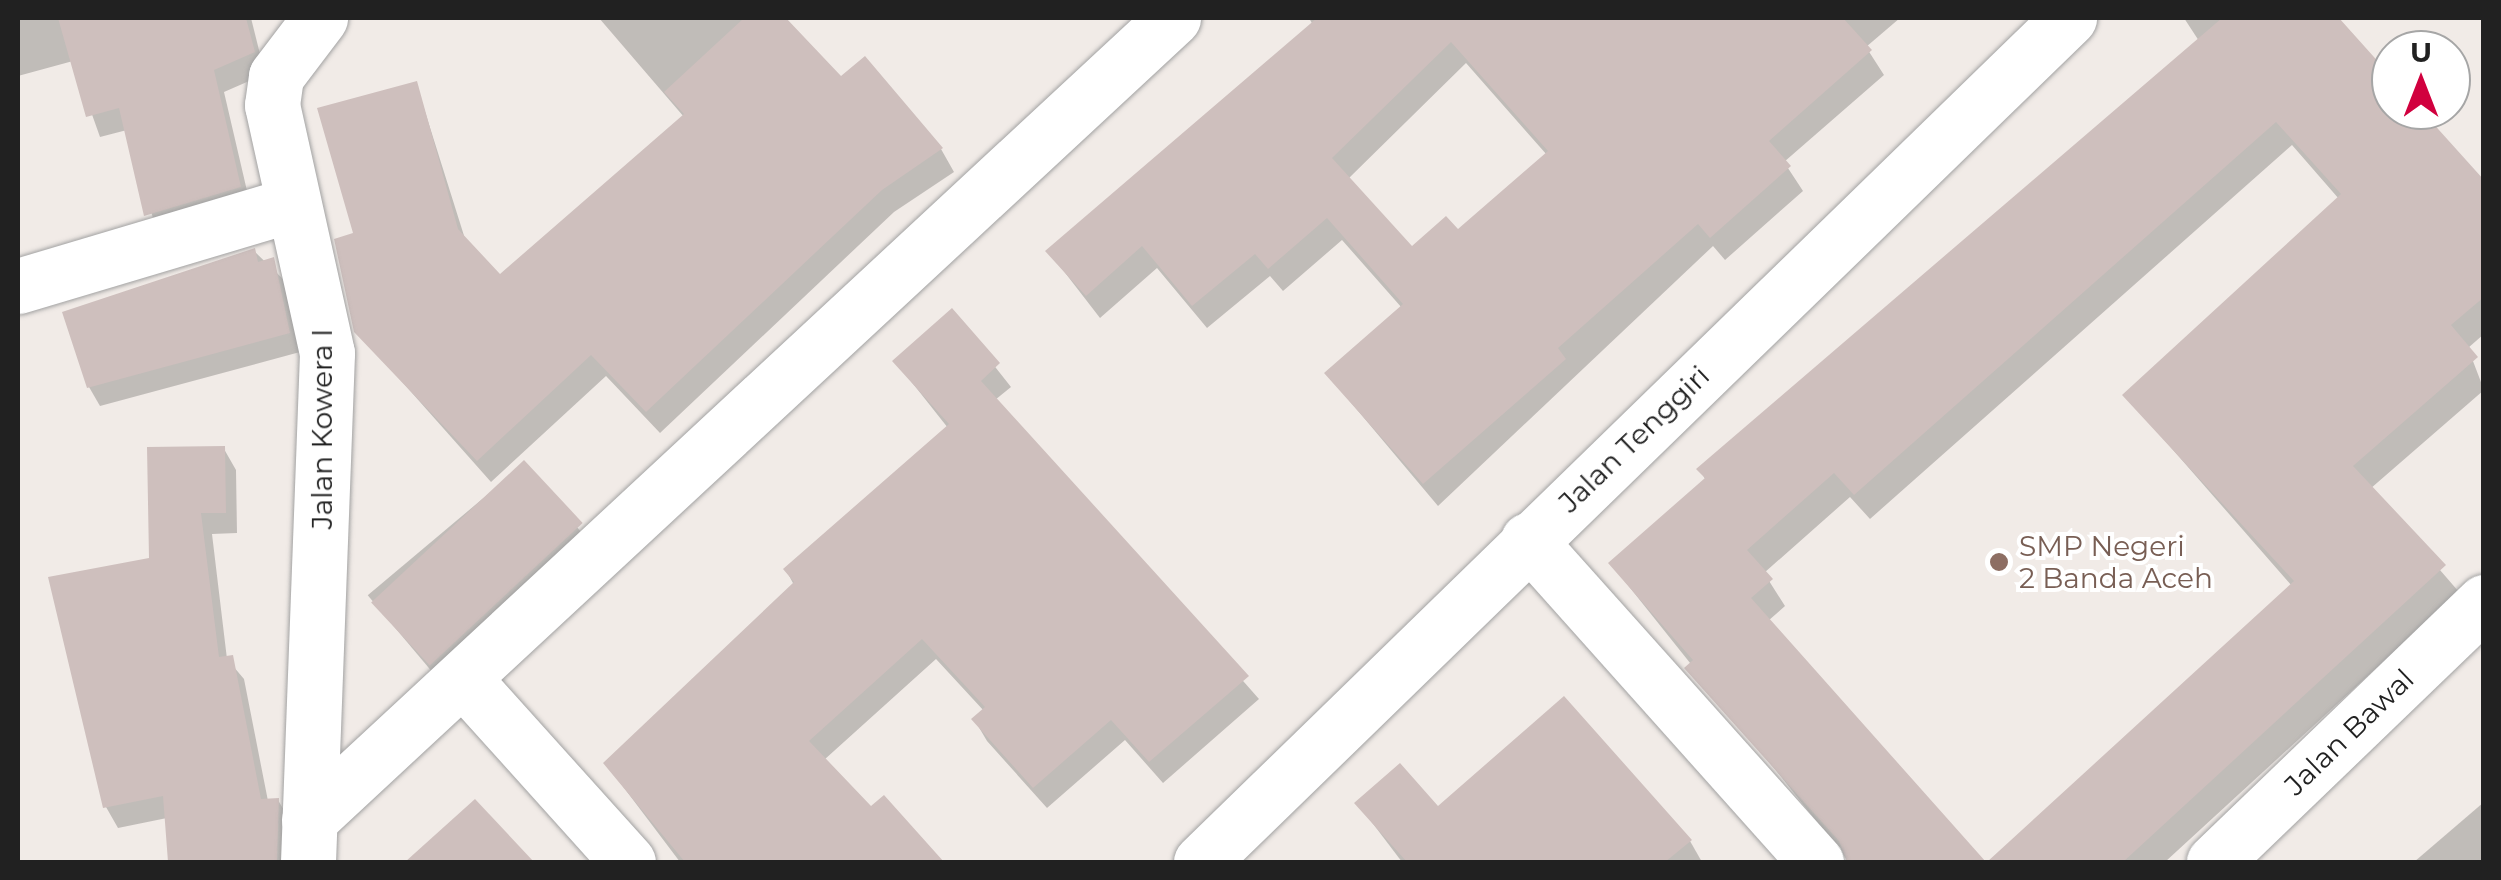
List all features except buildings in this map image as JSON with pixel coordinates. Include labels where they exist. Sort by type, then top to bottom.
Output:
[{"type":"street","points":[[309,841],[466,682],[1173,18]]},
{"type":"street","name":"Jalan Tenggiri","points":[[1201,862],[2069,18]]},
{"type":"street","name":"Jalan Kowera I","points":[[309,841],[327,353],[318,287],[290,206],[272,105],[276,76],[315,20]]},
{"type":"street","points":[[18,286],[290,206]]},
{"type":"street","points":[[1528,540],[1816,862]]},
{"type":"street","name":"Jalan Bawal","points":[[2214,862],[2484,602]]},
{"type":"street","points":[[466,682],[628,862]]},
{"type":"place","name":"SMP Negeri 2 Banda Aceh","points":[[1999,562]]}]
